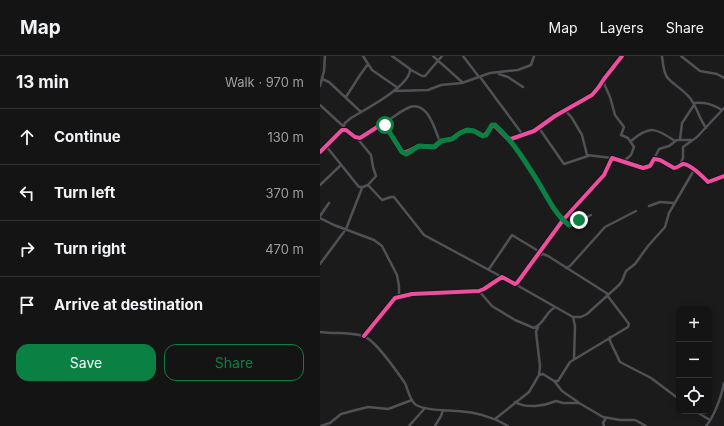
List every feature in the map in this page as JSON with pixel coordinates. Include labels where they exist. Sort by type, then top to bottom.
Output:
[{"type":"street","points":[[320,86],[325,56]]},
{"type":"street","points":[[363,56],[372,70],[398,88]]},
{"type":"street","points":[[392,56],[411,70],[424,77],[442,56]]},
{"type":"street","points":[[433,56],[462,83]]},
{"type":"street","points":[[463,56],[523,134]]},
{"type":"street","points":[[395,91],[428,90],[441,85],[462,83],[479,77],[526,67],[533,63],[534,56]]},
{"type":"street","points":[[508,139],[511,140],[523,134],[530,133],[565,110],[592,95],[602,80],[622,56]]},
{"type":"street","points":[[662,56],[667,77],[687,93],[694,104],[698,116],[706,128]]},
{"type":"street","points":[[682,56],[700,71],[717,74],[724,78]]},
{"type":"street","points":[[346,97],[368,64]]},
{"type":"street","points":[[320,152],[342,130],[343,126],[348,120],[395,91],[411,70]]},
{"type":"street","points":[[496,73],[508,77],[523,87]]},
{"type":"street","points":[[322,79],[329,82],[361,112]]},
{"type":"street","points":[[602,80],[615,115],[624,128],[621,135],[631,141],[634,149],[631,155],[624,161]]},
{"type":"street","points":[[680,140],[682,123],[694,104],[703,102],[723,109],[706,128],[682,148],[683,158],[680,166]]},
{"type":"street","points":[[320,105],[343,126]]},
{"type":"street","points":[[356,138],[363,137],[409,108],[419,108],[430,116],[440,142]]},
{"type":"street","points":[[565,110],[572,118],[582,135],[585,153],[589,156]]},
{"type":"street","points":[[382,124],[390,131],[404,154],[419,146],[434,147],[445,139],[452,139],[467,130],[474,131],[483,136],[486,135],[494,125],[508,139],[531,170],[554,209],[563,220],[570,225],[591,215]]},
{"type":"street","points":[[539,128],[564,164],[589,156],[605,156],[647,168],[650,166],[659,149],[669,146],[675,141],[692,140]]},
{"type":"street","points":[[342,130],[346,130],[356,138],[371,154],[376,176],[368,185],[362,187]]},
{"type":"street","points":[[631,141],[648,130],[655,130],[675,141]]},
{"type":"street","points":[[326,146],[358,185],[362,187]]},
{"type":"street","points":[[515,284],[520,280],[563,220],[604,175],[612,158]]},
{"type":"street","points":[[654,159],[660,160],[674,168],[686,165],[708,182],[724,176]]},
{"type":"street","points":[[320,185],[341,164]]},
{"type":"street","points":[[368,185],[380,199],[384,200],[392,196],[395,198],[424,235],[515,284],[555,308],[573,317],[578,317],[587,314],[622,281],[626,272],[635,264],[648,246],[662,231],[674,203],[694,170]]},
{"type":"street","points":[[320,264],[346,229],[362,187]]},
{"type":"street","points":[[649,206],[660,202],[674,203]]},
{"type":"street","points":[[329,203],[320,217],[334,225],[374,240],[385,249],[399,283],[399,296]]},
{"type":"street","points":[[568,269],[605,227],[636,211]]},
{"type":"street","points":[[488,269],[512,235],[607,295],[630,325],[626,329],[574,360],[567,366],[560,380],[555,381]]},
{"type":"street","points":[[537,256],[543,254]]},
{"type":"street","points":[[364,336],[392,301],[399,296],[479,291],[502,277]]},
{"type":"street","points":[[479,291],[483,294],[486,301],[492,306],[515,320],[536,327]]},
{"type":"street","points":[[495,419],[532,389],[539,375],[540,366],[536,327],[544,320],[551,309],[555,308]]},
{"type":"street","points":[[573,317],[575,322],[574,360]]},
{"type":"street","points":[[575,322],[578,317]]},
{"type":"street","points":[[320,332],[352,334],[368,338],[377,346],[396,370],[407,388],[412,400],[417,405],[443,410],[466,412],[495,419],[508,426]]},
{"type":"street","points":[[610,338],[620,362],[651,378],[676,398]]},
{"type":"street","points":[[539,375],[545,375],[555,381],[562,391],[602,417],[620,420],[635,420],[646,426]]},
{"type":"street","points":[[706,426],[722,392],[724,383]]},
{"type":"street","points":[[321,426],[330,423],[339,415],[366,407],[388,409],[412,400]]},
{"type":"street","points":[[515,402],[523,406],[530,407],[556,401],[563,403],[579,403]]},
{"type":"street","points":[[409,426],[426,407]]},
{"type":"street","points":[[435,426],[440,419],[443,410]]},
{"type":"street","points":[[700,414],[710,420]]},
{"type":"street","points":[[604,426],[603,423],[606,418]]},
{"type":"cycle path","points":[[320,152],[342,130],[346,130],[355,137],[360,138],[382,124],[386,127],[404,153],[419,146],[435,147],[441,141],[452,139],[467,130],[474,131],[483,136],[494,125],[507,138],[511,139],[534,131],[555,116],[592,95],[622,56]]},
{"type":"cycle path","points":[[364,336],[395,298],[412,294],[479,291],[502,277],[515,284],[517,283],[563,220],[604,175],[612,158],[643,168],[650,166],[654,159],[660,160],[674,168],[683,164],[690,166],[697,171],[708,182],[724,176]]},
{"type":"route","points":[[385,125],[402,152],[406,154],[417,146],[434,147],[441,141],[445,139],[452,139],[465,130],[474,131],[483,136],[486,135],[492,125],[495,125],[511,141],[558,214],[569,225],[572,225],[579,220]]}]
